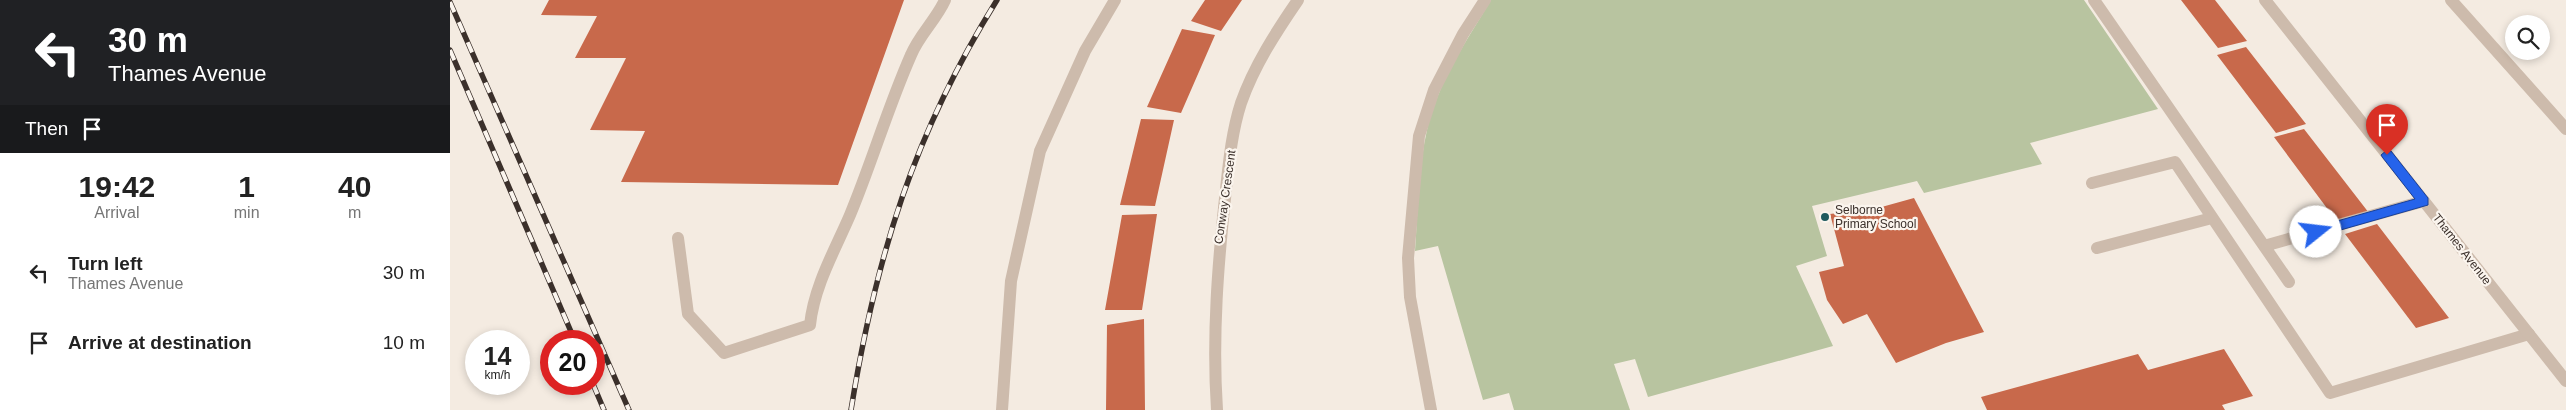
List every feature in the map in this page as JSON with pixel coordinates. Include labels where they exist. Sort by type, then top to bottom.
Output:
[{"type":"street","points":[[678,238],[688,314],[724,353],[810,325],[812,303],[851,212],[879,133],[909,61],[945,0]]},
{"type":"street","points":[[1002,410],[1011,281],[1040,151],[1085,51],[1115,0]]},
{"type":"street","name":"Conway Crescent","points":[[1217,410],[1213,358],[1217,255],[1232,142],[1242,103],[1274,35],[1298,0]]},
{"type":"street","points":[[1431,410],[1410,297],[1408,258],[1419,136],[1434,90],[1463,34],[1485,0]]},
{"type":"street","points":[[2094,0],[2289,282]]},
{"type":"street","name":"Thames Avenue","points":[[2265,0],[2566,381]]},
{"type":"street","points":[[2451,0],[2566,129]]},
{"type":"street","points":[[2092,183],[2175,162],[2330,393],[2529,334]]},
{"type":"street","points":[[2264,246],[2424,201]]},
{"type":"street","points":[[2097,248],[2212,218]]},
{"type":"green space","points":[[1491,0],[2084,0],[2158,109],[2030,143],[2042,164],[1924,193],[1917,181],[1812,206],[1827,256],[1796,266],[1833,346],[1648,397],[1635,359],[1614,364],[1630,410],[1514,410],[1509,393],[1483,400],[1438,246],[1415,251],[1422,160],[1432,113],[1445,79]]},
{"type":"building","points":[[549,0],[904,0],[838,185],[621,182],[645,131],[590,130],[626,58],[575,58],[597,16],[541,15]]},
{"type":"building","points":[[1205,0],[1242,0],[1221,31],[1191,21]]},
{"type":"building","points":[[2181,0],[2215,0],[2247,41],[2218,48]]},
{"type":"building","points":[[1182,29],[1215,35],[1181,113],[1147,107]]},
{"type":"building","points":[[2246,47],[2306,124],[2276,133],[2217,55]]},
{"type":"building","points":[[1141,119],[1174,120],[1155,206],[1120,205]]},
{"type":"building","points":[[2304,129],[2369,213],[2338,223],[2274,137]]},
{"type":"building","points":[[1914,198],[1984,332],[1946,343],[1896,363],[1867,314],[1843,324],[1827,300],[1819,272],[1844,266],[1830,214],[1878,208]]},
{"type":"building","points":[[1157,214],[1142,310],[1105,310],[1122,215]]},
{"type":"building","points":[[2377,224],[2449,318],[2416,328],[2345,234]]},
{"type":"building","points":[[1144,319],[1145,410],[1106,410],[1107,325]]},
{"type":"building","points":[[2224,349],[2253,396],[2222,405],[2225,410],[1987,410],[1981,397],[2138,354],[2148,370]]},
{"type":"railway","points":[[851,410],[873,300],[886,248],[902,197],[943,99],[968,49],[997,0]]},
{"type":"railway","points":[[450,2],[629,410]]},
{"type":"railway","points":[[450,50],[570,330]]},
{"type":"railway","points":[[598,395],[604,410]]},
{"type":"place","name":"Selborne Primary School","points":[[1825,217]]},
{"type":"route","points":[[2316,232],[2424,201],[2387,155]]}]
